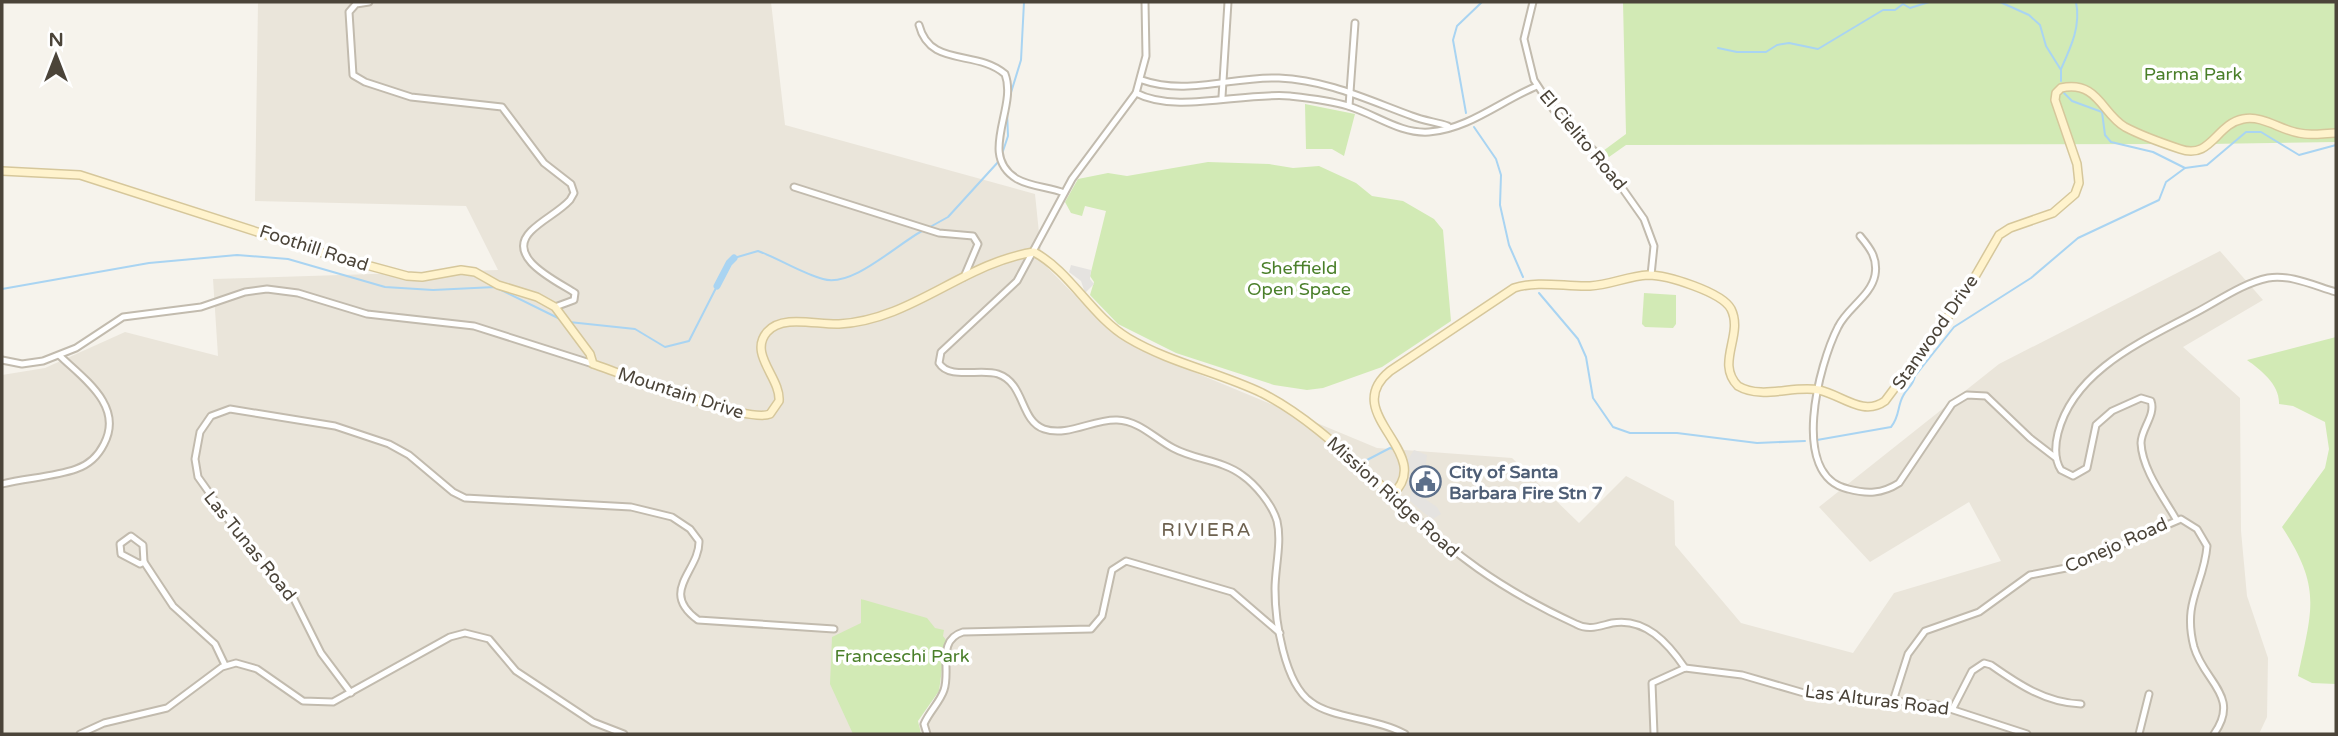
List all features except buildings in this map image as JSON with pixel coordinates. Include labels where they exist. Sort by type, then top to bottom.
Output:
[{"type":"main road","name":"Stanwood Drive","points":[[1392,495],[1403,484],[1406,470],[1375,406],[1376,389],[1386,375],[1514,288],[1538,284],[1598,285],[1651,275],[1695,287],[1728,305],[1735,325],[1728,367],[1738,386],[1754,391],[1820,390],[1860,406],[1873,407],[1883,403],[1965,294],[1997,237],[2010,228],[2047,217],[2073,198],[2078,188],[2078,173],[2071,140],[2055,100],[2056,93],[2061,88],[2078,88],[2091,93],[2124,126],[2190,152],[2204,149],[2230,125],[2245,119],[2257,119],[2302,134],[2336,133]]},
{"type":"main road","name":"Foothill Road","points":[[2,171],[80,174],[326,254],[407,275],[422,278],[457,271],[475,272],[498,285],[537,297],[555,307],[590,354],[593,364]]},
{"type":"main road","name":"Mountain Drive","points":[[593,364],[681,396],[763,416],[773,411],[779,401],[777,386],[760,349],[763,337],[771,327],[784,322],[842,324],[881,317],[908,308],[964,277],[1034,252]]},
{"type":"main road","name":"Mission Ridge Road","points":[[1034,252],[1052,265],[1121,334],[1182,365],[1245,386],[1281,404],[1356,461],[1392,495]]},
{"type":"street","points":[[369,2],[356,4],[349,12],[353,75],[365,82],[411,97],[502,107],[544,163],[571,184],[574,193],[570,200],[533,230],[526,240],[526,251],[534,265],[575,293],[574,300],[555,307]]},
{"type":"street","points":[[1145,2],[1146,50],[1142,80],[1136,93],[1064,193],[1017,281],[941,352],[941,366],[951,371],[989,372],[1004,376],[1020,395],[1032,420],[1045,430],[1077,428],[1109,421],[1130,423],[1174,449],[1241,474],[1255,487],[1277,520],[1275,591],[1280,633],[1298,689],[1311,703],[1332,712],[1386,724],[1405,734]]},
{"type":"street","points":[[1222,97],[1228,2]]},
{"type":"street","name":"El Cielito Road","points":[[1532,2],[1525,46],[1537,86],[1553,109],[1605,163],[1644,219],[1654,246],[1651,275]]},
{"type":"street","points":[[1349,106],[1355,23]]},
{"type":"street","points":[[919,25],[922,37],[931,48],[993,66],[1005,74],[1007,94],[998,151],[1003,166],[1019,181],[1064,193]]},
{"type":"street","points":[[1142,80],[1175,88],[1276,78],[1350,92],[1415,118],[1448,126]]},
{"type":"street","points":[[1136,93],[1166,103],[1222,97],[1281,96],[1349,106],[1408,130],[1432,131],[1477,117],[1506,99],[1537,86]]},
{"type":"street","points":[[794,187],[939,233],[973,236],[977,247],[964,277]]},
{"type":"street","points":[[1860,236],[1874,257],[1875,277],[1867,291],[1839,324],[1812,410],[1812,436],[1824,474],[1836,487],[1868,493],[1885,491],[1899,483],[1952,404],[1972,394],[1986,396],[2057,458]]},
{"type":"street","points":[[2057,458],[2056,444],[2062,418],[2073,397],[2095,374],[2142,343],[2267,278],[2290,279],[2336,292]]},
{"type":"street","name":"Mountain Drive","points":[[2,360],[32,363],[60,356],[123,317],[201,307],[244,292],[267,289],[298,293],[367,314],[455,322],[593,364]]},
{"type":"street","points":[[2,484],[81,467],[96,456],[106,441],[109,419],[105,404],[60,356]]},
{"type":"street","name":"Conejo Road","points":[[1893,701],[1912,645],[1925,631],[1979,611],[2030,575],[2070,567],[2176,519],[2142,449],[2142,434],[2153,410],[2148,399],[2126,404],[2100,420],[2093,431],[2090,461],[2084,472],[2073,476],[2064,473],[2057,458]]},
{"type":"street","name":"Las Tunas Road","points":[[351,693],[321,653],[294,599],[242,539],[201,484],[195,467],[197,442],[205,424],[218,411],[254,413],[357,432],[399,448],[453,492],[465,498],[503,498],[548,505],[611,504],[664,514],[690,529],[699,541],[698,551],[682,581],[681,591],[684,605],[698,620],[834,629]]},
{"type":"street","name":"Mission Ridge Road","points":[[1392,495],[1461,558],[1507,590],[1584,628],[1618,622],[1640,624],[1655,633],[1685,668]]},
{"type":"street","points":[[2176,519],[2191,523],[2204,538],[2207,546],[2192,598],[2190,622],[2197,656],[2225,705],[2224,718],[2214,734]]},
{"type":"street","points":[[144,562],[140,564],[121,554],[120,547],[124,538],[131,536],[141,542],[144,562],[178,611],[215,644],[225,665]]},
{"type":"street","points":[[927,734],[924,724],[944,689],[948,646],[953,636],[963,632],[1091,629],[1102,616],[1112,570],[1126,561],[1232,592],[1280,633]]},
{"type":"street","points":[[80,734],[104,723],[167,708],[225,665],[250,666],[295,697],[309,702],[332,702],[450,637],[474,633],[494,643],[509,664],[534,683],[593,722],[624,734]]},
{"type":"street","points":[[1953,708],[1974,669],[1984,663],[2031,691],[2068,703],[2081,704]]},
{"type":"street","points":[[1654,734],[1652,683],[1685,668]]},
{"type":"street","name":"Las Alturas Road","points":[[1685,668],[1734,673],[1804,693],[1953,708],[2027,734]]},
{"type":"street","points":[[2139,734],[2149,694]]},
{"type":"shaded area","points":[[258,2],[771,2],[785,125],[1035,194],[1042,262],[1110,331],[1153,355],[1377,448],[1512,458],[1579,523],[1626,476],[1674,501],[1675,545],[1741,623],[1853,653],[1894,593],[2001,561],[1969,502],[1870,562],[1819,507],[1999,364],[2220,251],[2263,300],[2183,347],[2240,398],[2241,531],[2247,596],[2268,658],[2267,717],[2259,734],[925,734],[917,728],[939,691],[946,640],[861,599],[861,734],[2,734],[2,375],[45,368],[125,332],[218,356],[213,279],[498,270],[466,206],[255,201]]},
{"type":"shaded area","points":[[1071,265],[1091,270],[1090,279],[1094,284],[1085,293],[1081,281],[1069,272]]},
{"type":"shaded area","points":[[1414,450],[1427,455],[1425,471],[1409,469],[1407,461]]},
{"type":"shaded area","points":[[1412,490],[1423,493],[1422,497],[1437,507],[1441,514],[1433,519],[1424,513],[1409,500]]},
{"type":"green space","name":"Parma Park","points":[[1623,2],[2336,2],[2336,142],[2207,144],[2199,151],[2178,144],[1626,145],[1609,157],[1603,151],[1626,134]]},
{"type":"green space","points":[[1305,104],[1355,114],[1344,156],[1332,149],[1306,149]]},
{"type":"green space","name":"Sheffield Open Space","points":[[1208,162],[1269,164],[1293,168],[1319,166],[1356,183],[1372,196],[1403,201],[1434,219],[1443,230],[1451,321],[1382,367],[1323,388],[1307,390],[1274,385],[1176,353],[1118,324],[1090,295],[1094,282],[1090,276],[1106,211],[1085,206],[1082,216],[1071,213],[1065,202],[1078,179],[1108,173],[1127,176]]},
{"type":"green space","points":[[1644,293],[1676,295],[1676,324],[1673,328],[1645,327],[1642,324]]},
{"type":"green space","points":[[2336,337],[2336,684],[2312,683],[2298,676],[2310,615],[2310,599],[2303,567],[2282,527],[2325,468],[2329,449],[2325,422],[2293,406],[2279,404],[2273,384],[2247,360]]},
{"type":"green space","name":"Franceschi Park","points":[[861,599],[927,618],[935,628],[944,630],[943,636],[946,640],[939,691],[918,721],[921,734],[853,734],[830,684],[832,637],[861,623]]},
{"type":"waterway","points":[[1009,99],[1021,60],[1024,2]]},
{"type":"waterway","points":[[1466,113],[1453,40],[1457,26],[1482,2]]},
{"type":"waterway","points":[[1718,48],[1737,52],[1766,52],[1777,45],[1789,43],[1818,49],[1883,10],[1895,10],[1903,4],[1910,8],[1929,2]]},
{"type":"waterway","points":[[1959,2],[1972,2]]},
{"type":"waterway","points":[[2000,2],[2029,15],[2040,25],[2046,46],[2061,70],[2061,81]]},
{"type":"waterway","points":[[2061,69],[2076,28],[2076,2]]},
{"type":"waterway","points":[[2064,93],[2072,101],[2102,112],[2105,135],[2111,142],[2153,152],[2185,168],[2207,165],[2246,132],[2261,132],[2299,155],[2336,145]]},
{"type":"waterway","points":[[1002,154],[1008,136],[1007,111]]},
{"type":"waterway","points":[[1474,127],[1496,159],[1501,175],[1500,205],[1509,245],[1523,277]]},
{"type":"waterway","points":[[930,227],[948,217],[999,161]]},
{"type":"waterway","points":[[1817,440],[1891,427],[1903,396],[1915,376],[1954,327],[2031,278],[2078,238],[2159,200],[2166,182],[2185,168]]},
{"type":"waterway","points":[[734,258],[758,251],[815,276],[835,280],[874,264],[922,231]]},
{"type":"waterway","points":[[2,289],[149,263],[237,255],[288,259],[385,287],[433,290],[495,287],[560,319]]},
{"type":"waterway","points":[[717,286],[734,258]]},
{"type":"waterway","points":[[569,322],[635,329],[665,347],[689,341],[717,286]]},
{"type":"waterway","points":[[1539,293],[1578,339],[1586,357],[1593,398],[1613,427],[1630,433],[1677,433],[1757,443],[1805,441]]},
{"type":"waterway","points":[[1367,460],[1393,449]]},
{"type":"place","name":"City of Santa Barbara Fire Stn 7","points":[[1426,482]]},
{"type":"district","name":"RIVIERA","points":[[1207,530]]}]
